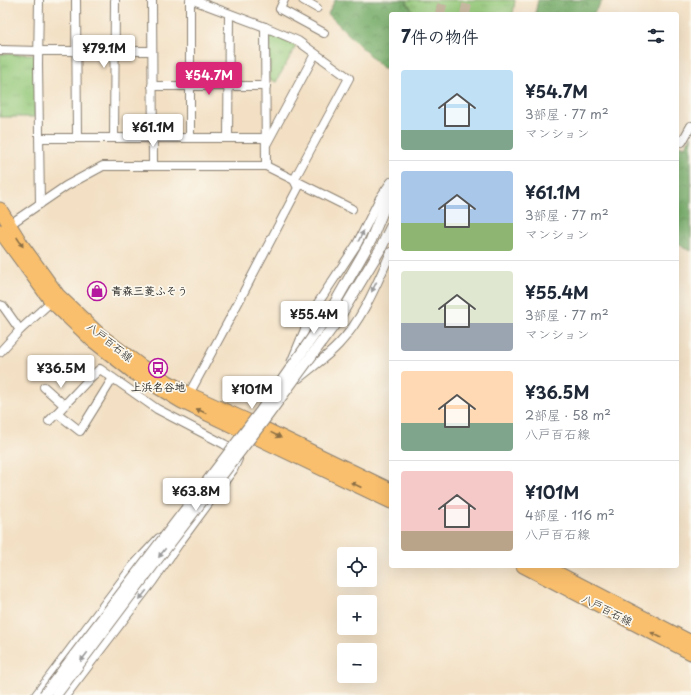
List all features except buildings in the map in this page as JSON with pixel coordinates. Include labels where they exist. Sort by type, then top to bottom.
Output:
[{"type":"main road","name":"八戸百石線","points":[[0,209],[2,229],[54,298],[93,341],[134,373],[182,402],[251,429],[389,489]]},
{"type":"main road","name":"八戸百石線","points":[[54,298],[141,366],[251,429],[389,501]]},
{"type":"main road","name":"八戸百石線","points":[[527,568],[691,653]]},
{"type":"main road","name":"八戸百石線","points":[[548,568],[691,642]]},
{"type":"street","points":[[39,0],[40,204]]},
{"type":"street","points":[[76,0],[77,138]]},
{"type":"street","points":[[114,138],[115,0]]},
{"type":"street","points":[[152,0],[153,166]]},
{"type":"street","points":[[190,138],[192,0],[298,41],[349,78],[294,180]]},
{"type":"street","points":[[284,0],[280,9],[324,33]]},
{"type":"street","points":[[303,0],[317,8]]},
{"type":"street","points":[[228,138],[229,14]]},
{"type":"street","points":[[265,27],[266,166]]},
{"type":"street","points":[[0,50],[77,52],[152,51]]},
{"type":"street","points":[[266,142],[315,54]]},
{"type":"street","points":[[152,86],[266,86]]},
{"type":"street","points":[[679,140],[682,142],[691,126]]},
{"type":"street","points":[[40,138],[228,138],[266,142]]},
{"type":"street","points":[[2,229],[66,186],[102,166],[266,166],[352,209]]},
{"type":"street","points":[[189,394],[298,188],[294,180]]},
{"type":"street","points":[[36,695],[134,566],[163,533],[216,463],[230,447],[251,429],[273,400],[318,303],[357,244],[380,198],[389,185]]},
{"type":"street","points":[[44,695],[333,318],[371,240],[389,196]]},
{"type":"street","points":[[56,695],[268,415],[381,248],[389,231]]},
{"type":"street","points":[[273,400],[339,344],[352,328],[362,312],[389,256]]},
{"type":"street","points":[[0,352],[20,330],[54,298]]},
{"type":"street","points":[[0,305],[3,306],[20,330]]},
{"type":"street","points":[[303,336],[328,354]]},
{"type":"street","points":[[48,421],[100,369],[157,409],[230,447],[241,455]]},
{"type":"street","points":[[57,413],[80,431],[113,378]]},
{"type":"street","points":[[44,387],[64,405]]},
{"type":"street","points":[[66,695],[154,581],[180,542],[233,470],[241,455],[251,429]]},
{"type":"green space","points":[[335,0],[407,0],[407,3],[414,12],[389,12],[389,69],[381,67],[328,14]]},
{"type":"green space","points":[[407,0],[515,0],[513,12],[414,12]]},
{"type":"green space","points":[[538,0],[603,0],[594,12],[535,12]]},
{"type":"green space","points":[[271,34],[296,46],[276,82],[269,79],[269,36]]},
{"type":"green space","points":[[0,54],[33,54],[36,58],[35,117],[0,117]]},
{"type":"green space","points":[[691,136],[691,251],[679,244],[679,145],[685,147]]},
{"type":"tunnel","points":[[440,12],[443,0]]},
{"type":"tunnel","points":[[465,12],[468,0]]},
{"type":"place","name":"青森三菱ふそう","points":[[97,291]]},
{"type":"place","name":"上浜名谷地","points":[[158,368]]}]
